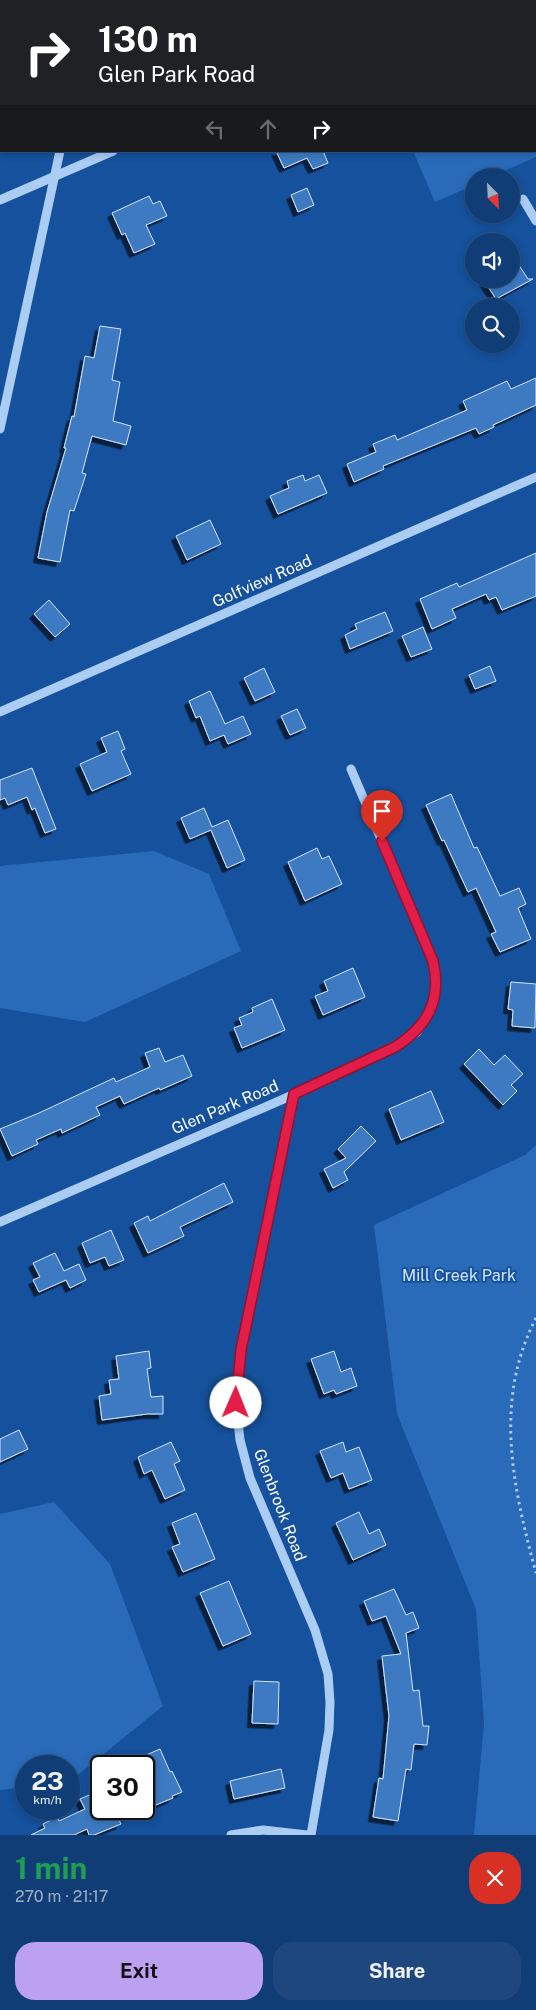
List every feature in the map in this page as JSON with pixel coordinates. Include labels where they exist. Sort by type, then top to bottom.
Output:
[{"type":"street","points":[[0,429],[60,152]]},
{"type":"street","points":[[0,200],[111,152]]},
{"type":"street","points":[[523,199],[536,221]]},
{"type":"street","name":"Golfview Road","points":[[0,712],[536,477]]},
{"type":"street","name":"Glen Park Road","points":[[0,1222],[294,1094],[395,1047],[409,1038],[426,1019],[436,992],[436,975],[433,961],[351,769]]},
{"type":"street","name":"Glenbrook Road","points":[[294,1094],[241,1350],[236,1403],[240,1440],[250,1478],[315,1630],[328,1674],[330,1730],[311,1835]]},
{"type":"street","points":[[231,1835],[263,1830],[307,1835]]},
{"type":"path","points":[[536,1318],[523,1348],[513,1383],[510,1406],[513,1471],[520,1514],[536,1573]]},
{"type":"green space","points":[[413,152],[536,152],[536,157],[511,168],[465,168],[465,189],[435,202]]},
{"type":"green space","points":[[154,851],[209,874],[241,951],[85,1022],[0,1008],[0,866]]},
{"type":"green space","name":"Mill Creek Park","points":[[536,1145],[536,1835],[474,1835],[484,1723],[476,1609],[397,1414],[374,1225],[525,1155]]},
{"type":"green space","points":[[54,1502],[110,1564],[163,1706],[102,1755],[90,1755],[90,1765],[80,1773],[80,1755],[15,1755],[15,1788],[0,1790],[0,1514]]},
{"type":"building","points":[[276,152],[323,152],[328,163],[313,169],[307,158],[284,168]]},
{"type":"building","points":[[307,188],[314,205],[298,212],[291,195]]},
{"type":"building","points":[[149,196],[153,204],[160,201],[167,216],[146,225],[155,244],[134,253],[125,233],[122,235],[112,213]]},
{"type":"building","points":[[520,267],[528,279],[533,279],[520,286]]},
{"type":"building","points":[[489,288],[516,288],[498,298],[495,298]]},
{"type":"building","points":[[100,326],[121,329],[112,380],[120,382],[113,421],[131,426],[126,445],[92,436],[82,473],[86,474],[74,511],[70,510],[60,562],[38,558],[47,512],[66,448],[64,448],[72,416],[74,417],[85,356],[94,358]]},
{"type":"building","points":[[536,378],[536,405],[493,425],[494,427],[479,434],[476,428],[383,466],[384,469],[354,482],[347,464],[376,452],[373,444],[395,435],[397,440],[467,410],[463,401],[507,381],[511,389]]},
{"type":"building","points":[[303,475],[305,481],[319,475],[327,493],[278,514],[270,496],[289,488],[287,481]]},
{"type":"building","points":[[210,520],[221,544],[187,560],[176,536]]},
{"type":"building","points":[[536,553],[536,596],[502,610],[496,597],[489,600],[486,594],[452,609],[456,618],[432,629],[420,599],[457,583],[459,587]]},
{"type":"building","points":[[49,600],[70,624],[55,637],[34,614]]},
{"type":"building","points":[[385,612],[393,631],[350,649],[345,635],[357,629],[355,624]]},
{"type":"building","points":[[423,627],[432,649],[411,657],[402,636]]},
{"type":"building","points":[[490,666],[496,681],[475,689],[469,675]]},
{"type":"building","points":[[264,668],[275,692],[255,701],[244,678]]},
{"type":"building","points":[[210,691],[225,724],[243,716],[251,734],[228,744],[224,735],[210,741],[200,716],[196,718],[189,701]]},
{"type":"building","points":[[297,709],[306,728],[290,735],[281,716]]},
{"type":"building","points":[[118,731],[125,749],[121,751],[131,774],[92,791],[80,764],[107,752],[101,738]]},
{"type":"building","points":[[32,768],[56,829],[45,833],[35,808],[32,810],[27,797],[8,805],[5,798],[0,800],[0,780]]},
{"type":"building","points":[[451,794],[474,848],[477,847],[500,896],[519,888],[526,904],[518,908],[531,939],[500,952],[491,934],[496,932],[476,888],[468,892],[426,805]]},
{"type":"building","points":[[204,808],[212,827],[228,820],[245,860],[227,868],[211,830],[190,839],[181,818]]},
{"type":"building","points":[[317,848],[322,859],[329,856],[342,884],[305,901],[288,862]]},
{"type":"building","points":[[353,968],[365,997],[323,1015],[315,996],[328,991],[324,981]]},
{"type":"building","points":[[511,982],[536,984],[535,1028],[512,1026],[513,1010],[508,1009]]},
{"type":"building","points":[[272,999],[285,1030],[242,1048],[234,1028],[242,1025],[239,1018],[253,1012],[252,1008]]},
{"type":"building","points":[[159,1048],[165,1062],[183,1055],[192,1076],[124,1104],[120,1096],[96,1107],[100,1115],[62,1133],[61,1129],[36,1140],[38,1144],[12,1156],[0,1129],[114,1078],[116,1082],[150,1067],[145,1053]]},
{"type":"building","points":[[479,1049],[494,1065],[505,1055],[523,1074],[511,1085],[517,1091],[503,1105],[464,1064]]},
{"type":"building","points":[[431,1091],[444,1122],[401,1140],[389,1109]]},
{"type":"building","points":[[361,1126],[376,1141],[344,1172],[348,1180],[333,1188],[324,1169],[346,1158],[338,1149]]},
{"type":"building","points":[[224,1183],[233,1202],[180,1227],[184,1236],[148,1253],[134,1223],[148,1216],[150,1221]]},
{"type":"building","points":[[111,1230],[124,1260],[109,1266],[105,1257],[90,1263],[82,1243]]},
{"type":"building","points":[[55,1253],[64,1271],[79,1264],[86,1280],[70,1288],[66,1280],[39,1292],[33,1280],[40,1277],[33,1263]]},
{"type":"building","points":[[149,1351],[151,1368],[147,1369],[151,1397],[163,1396],[163,1414],[147,1414],[102,1420],[99,1396],[111,1394],[109,1380],[119,1379],[116,1356]]},
{"type":"building","points":[[334,1351],[341,1372],[351,1368],[357,1386],[336,1394],[334,1390],[324,1394],[311,1359]]},
{"type":"building","points":[[19,1430],[28,1449],[0,1462],[0,1439]]},
{"type":"building","points":[[171,1442],[180,1461],[174,1464],[185,1490],[165,1499],[152,1470],[144,1474],[138,1457]]},
{"type":"building","points":[[343,1442],[346,1452],[359,1447],[372,1480],[349,1489],[343,1473],[331,1478],[320,1451]]},
{"type":"building","points":[[359,1512],[369,1534],[379,1529],[386,1545],[353,1560],[336,1523]]},
{"type":"building","points":[[196,1513],[215,1559],[183,1572],[172,1547],[180,1544],[172,1523]]},
{"type":"building","points":[[229,1581],[251,1634],[223,1646],[200,1593]]},
{"type":"building","points":[[394,1589],[406,1615],[413,1612],[419,1628],[406,1633],[413,1691],[419,1690],[423,1726],[429,1726],[427,1745],[414,1744],[411,1770],[406,1769],[398,1821],[373,1817],[379,1778],[383,1779],[389,1716],[382,1656],[401,1654],[386,1616],[372,1621],[364,1601]]},
{"type":"building","points":[[254,1681],[279,1682],[278,1724],[252,1723]]},
{"type":"building","points":[[160,1749],[170,1772],[172,1771],[182,1792],[155,1805],[155,1755],[146,1755]]},
{"type":"building","points":[[281,1769],[285,1788],[234,1799],[230,1781]]},
{"type":"building","points":[[90,1795],[90,1820],[119,1820],[121,1824],[94,1835],[89,1835],[87,1829],[74,1835],[31,1835],[45,1828],[43,1824],[51,1820],[80,1820],[80,1811],[85,1809],[80,1799]]},
{"type":"route","points":[[236,1403],[241,1350],[294,1094],[395,1047],[409,1038],[417,1032],[433,1004],[436,992],[436,975],[433,961],[382,841]]}]
